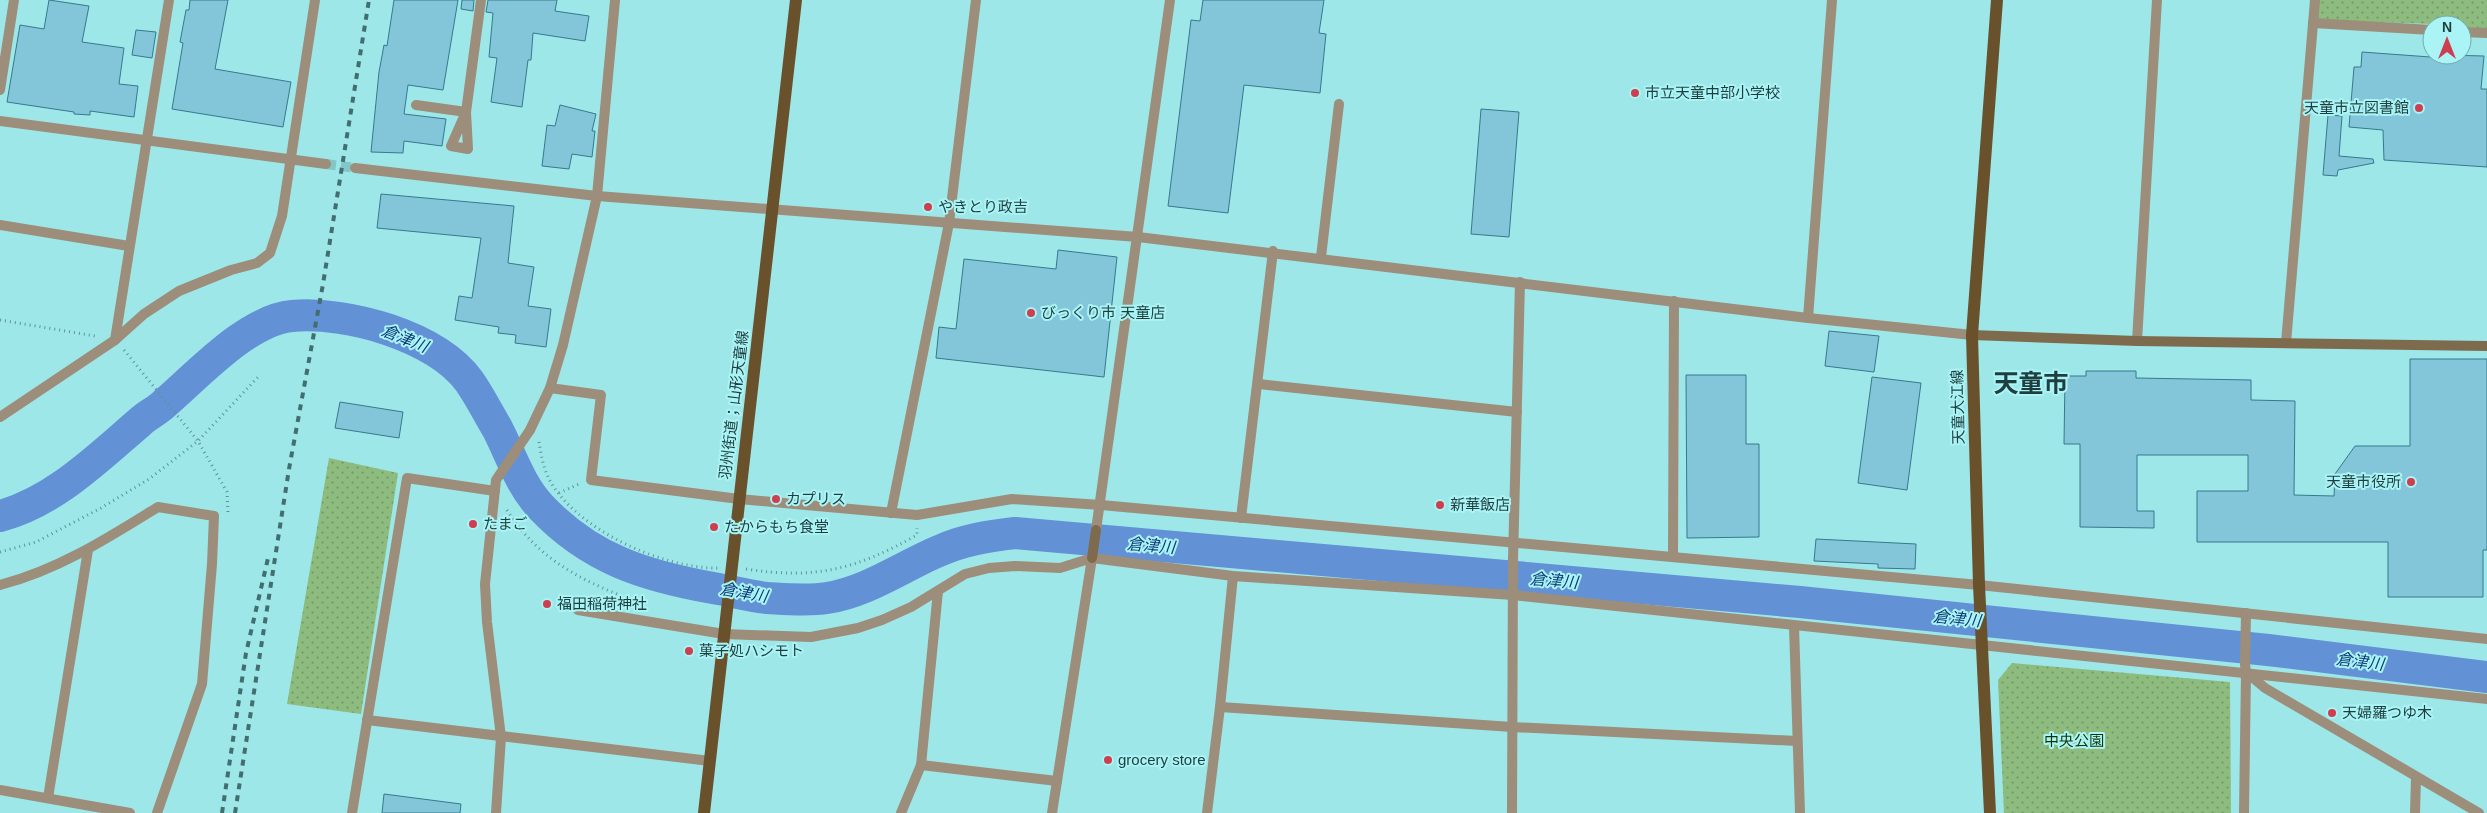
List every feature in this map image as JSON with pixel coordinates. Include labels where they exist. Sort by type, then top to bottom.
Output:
[{"type":"main road","name":"羽州街道；山形天童線","points":[[704,813],[796,0]]},
{"type":"main road","name":"天童大江線","points":[[1990,813],[1979,591],[1972,335],[1997,0]]},
{"type":"street","points":[[0,90],[14,0]]},
{"type":"street","points":[[115,340],[169,0]]},
{"type":"street","points":[[0,418],[115,340],[144,314],[179,291],[231,270],[257,263],[270,253],[282,216],[316,0]]},
{"type":"street","points":[[416,105],[466,112],[481,0]]},
{"type":"street","points":[[496,813],[500,737],[486,622],[485,584],[496,486],[532,426],[550,388],[563,345],[597,196],[615,0]]},
{"type":"street","points":[[891,513],[949,223],[976,0]]},
{"type":"street","points":[[1052,813],[1101,506],[1170,0]]},
{"type":"street","points":[[1808,318],[1832,0]]},
{"type":"street","points":[[2137,341],[2158,0]]},
{"type":"street","points":[[2286,343],[2315,0]]},
{"type":"street","points":[[2313,23],[2422,29]]},
{"type":"street","points":[[2472,32],[2487,33]]},
{"type":"street","points":[[1321,258],[1339,104]]},
{"type":"street","points":[[0,121],[326,164]]},
{"type":"street","points":[[356,168],[597,196],[1138,237],[1808,318],[1972,335],[2137,341],[2487,346]]},
{"type":"street","points":[[0,225],[129,246]]},
{"type":"street","points":[[1242,518],[1273,252]]},
{"type":"street","points":[[1512,813],[1513,560],[1520,282]]},
{"type":"street","points":[[1673,557],[1674,301]]},
{"type":"street","points":[[1259,384],[1516,412]]},
{"type":"street","points":[[550,388],[602,395],[591,480],[739,498],[891,513],[917,514],[1012,498],[1673,557],[1979,591],[2246,613],[2487,639]]},
{"type":"street","points":[[352,813],[407,478],[496,486]]},
{"type":"street","points":[[0,584],[28,577],[88,550],[158,507],[214,516],[202,684],[157,813]]},
{"type":"street","points":[[48,798],[88,550]]},
{"type":"street","points":[[578,610],[788,638],[837,633],[882,620],[911,607],[965,574],[989,568],[1015,566],[1060,568],[1092,558],[1233,576],[1514,595],[1983,645],[2246,668],[2487,699]]},
{"type":"street","points":[[1207,813],[1233,576]]},
{"type":"street","points":[[901,813],[921,765],[938,591]]},
{"type":"street","points":[[2244,813],[2246,613]]},
{"type":"street","points":[[1794,626],[1800,813]]},
{"type":"street","points":[[2246,668],[2265,688],[2416,778],[2479,813]]},
{"type":"street","points":[[1220,707],[1512,727],[1797,741]]},
{"type":"street","points":[[367,720],[710,761]]},
{"type":"street","points":[[921,765],[1057,781]]},
{"type":"street","points":[[2415,813],[2416,778]]},
{"type":"street","points":[[0,790],[130,813]]},
{"type":"path","points":[[0,320],[115,340],[182,421]]},
{"type":"path","points":[[0,552],[36,542],[101,508],[149,479],[198,441],[259,376]]},
{"type":"path","points":[[532,426],[549,480],[559,492],[599,528],[632,546],[686,564],[731,572],[784,574],[842,569],[878,557],[917,535],[917,514]]},
{"type":"path","points":[[559,492],[591,480]]},
{"type":"path","points":[[496,486],[522,530],[548,556],[582,580],[648,607]]},
{"type":"green space","points":[[2318,0],[2487,0],[2487,30],[2472,29],[2472,15],[2422,15],[2422,24],[2316,20]]},
{"type":"green space","points":[[329,458],[398,473],[361,714],[287,704]]},
{"type":"green space","name":"中央公園","points":[[2012,663],[2230,682],[2231,813],[2004,813],[1998,680]]},
{"type":"building","points":[[49,0],[89,6],[82,42],[124,48],[119,84],[138,86],[134,117],[90,111],[90,115],[74,114],[74,112],[7,102],[20,25],[44,29]]},
{"type":"building","points":[[190,0],[228,0],[215,69],[291,82],[283,127],[172,109],[183,43],[180,42],[186,10],[189,10]]},
{"type":"building","points":[[394,0],[458,0],[443,90],[408,85],[404,114],[446,119],[442,146],[404,141],[403,153],[371,152],[379,72],[384,45],[387,46]]},
{"type":"building","points":[[462,0],[474,0],[473,11],[461,9]]},
{"type":"building","points":[[488,0],[557,0],[555,11],[589,16],[585,41],[533,33],[531,60],[528,60],[522,107],[491,102],[497,58],[489,57],[493,13],[486,12]]},
{"type":"building","points":[[1203,0],[1324,0],[1319,33],[1326,34],[1320,93],[1244,85],[1228,213],[1168,206],[1191,20],[1200,21]]},
{"type":"building","points":[[136,30],[156,32],[152,58],[132,55]]},
{"type":"building","name":"天童市立図書館","points":[[2362,52],[2422,56],[2422,65],[2472,65],[2472,56],[2484,56],[2481,89],[2487,89],[2487,167],[2384,160],[2383,130],[2349,127],[2354,67],[2361,67]]},
{"type":"building","points":[[560,105],[596,114],[592,131],[595,131],[592,157],[572,154],[569,169],[542,166],[547,125],[555,126]]},
{"type":"building","points":[[1481,109],[1519,112],[1509,237],[1471,234]]},
{"type":"building","points":[[2328,115],[2342,116],[2339,156],[2373,159],[2374,163],[2338,170],[2337,176],[2323,175]]},
{"type":"building","points":[[381,194],[514,206],[508,263],[534,267],[528,306],[551,309],[546,347],[515,343],[516,335],[498,333],[499,327],[455,320],[459,296],[472,298],[481,238],[377,228]]},
{"type":"building","points":[[1058,250],[1117,257],[1104,377],[936,358],[939,327],[956,329],[964,259],[1056,269]]},
{"type":"building","points":[[1829,331],[1879,336],[1874,372],[1825,366]]},
{"type":"building","name":"天童市役所","points":[[2410,359],[2487,359],[2487,550],[2483,550],[2483,597],[2388,597],[2388,542],[2197,542],[2197,491],[2248,491],[2248,455],[2137,455],[2137,511],[2154,511],[2154,528],[2080,527],[2080,444],[2064,444],[2065,376],[2086,376],[2086,371],[2136,371],[2136,378],[2251,380],[2251,400],[2295,401],[2294,495],[2334,496],[2335,474],[2355,446],[2410,446]]},
{"type":"building","points":[[1686,375],[1746,375],[1746,444],[1759,444],[1759,537],[1687,538]]},
{"type":"building","points":[[1872,377],[1921,383],[1907,490],[1858,483]]},
{"type":"building","points":[[340,402],[403,412],[399,438],[335,428]]},
{"type":"building","points":[[1816,539],[1916,544],[1915,569],[1878,568],[1878,564],[1814,561]]},
{"type":"building","points":[[384,794],[461,804],[460,813],[382,813]]},
{"type":"waterway","name":"倉津川","points":[[0,516],[39,500],[75,477],[240,338],[275,320],[292,316],[314,316],[338,318],[389,330],[413,339],[435,351],[454,365],[469,381],[480,398],[527,489],[541,507],[579,540],[599,552],[642,571],[664,578],[754,596],[805,600],[842,595],[871,584],[948,547],[976,539],[1015,533],[1800,602],[2268,650],[2487,677]]},
{"type":"tunnel","points":[[326,164],[355,168]]},
{"type":"railway","points":[[235,813],[289,469],[323,284],[369,0]]},
{"type":"railway","points":[[222,813],[246,653],[269,554]]},
{"type":"place","name":"市立天童中部小学校","points":[[1635,93]]},
{"type":"place","name":"天童市立図書館","points":[[2419,108]]},
{"type":"place","name":"やきとり政吉","points":[[928,207]]},
{"type":"place","name":"びっくり市 天童店","points":[[1031,313]]},
{"type":"place","name":"天童市役所","points":[[2411,482]]},
{"type":"place","name":"カプリス","points":[[776,499]]},
{"type":"place","name":"新華飯店","points":[[1440,505]]},
{"type":"place","name":"たまご","points":[[473,524]]},
{"type":"place","name":"たからもち食堂","points":[[714,527]]},
{"type":"place","name":"福田稲荷神社","points":[[547,604]]},
{"type":"place","name":"菓子処ハシモト","points":[[689,651]]},
{"type":"place","name":"天婦羅つゆ木","points":[[2332,713]]},
{"type":"place","name":"grocery store","points":[[1108,760]]},
{"type":"district","name":"天童市","points":[[2031,383]]}]
